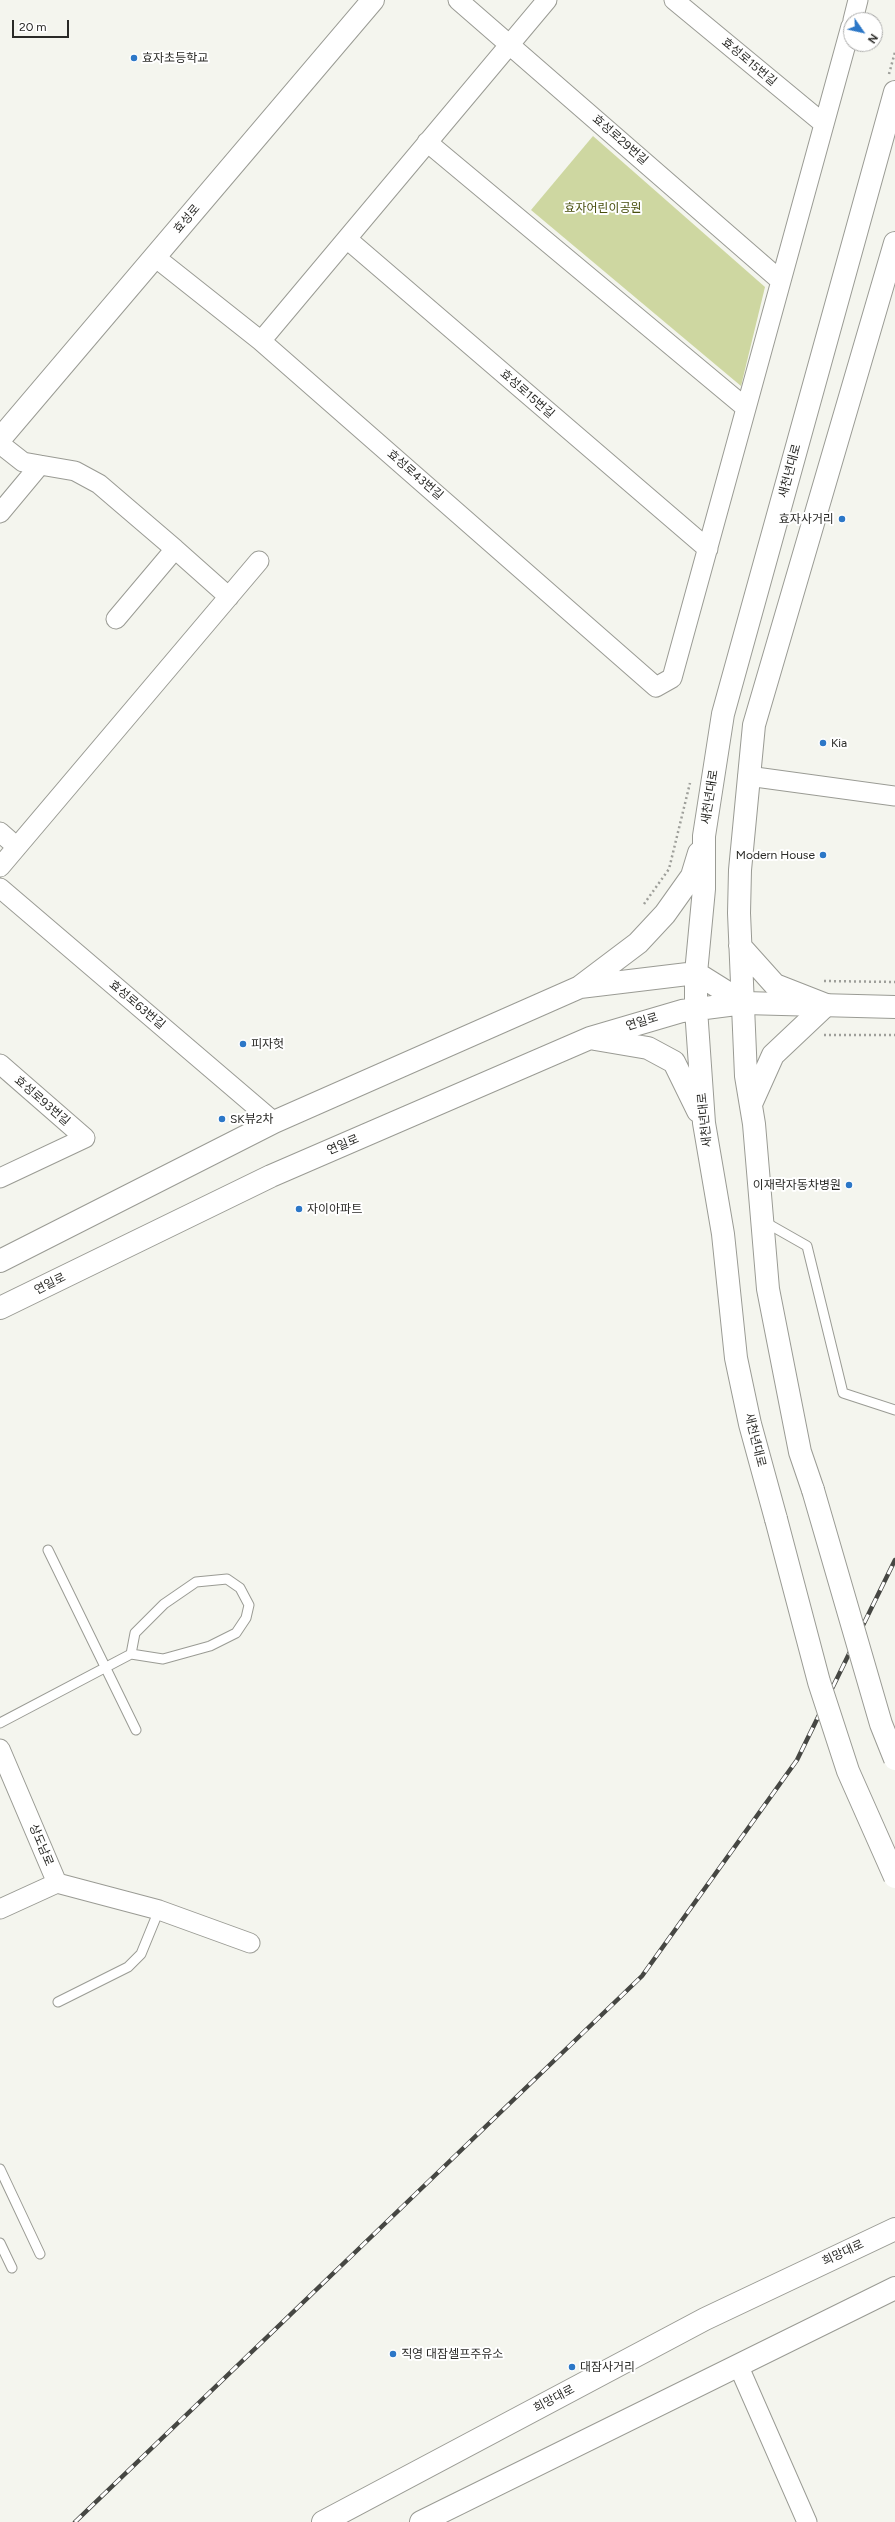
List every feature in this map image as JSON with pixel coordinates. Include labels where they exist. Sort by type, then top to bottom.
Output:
[{"type":"main road","name":"효성로","points":[[0,439],[373,0]]},
{"type":"main road","name":"새천년대로","points":[[892,83],[723,714],[704,836],[704,889],[696,973],[696,1009],[704,1123],[722,1234],[736,1358],[750,1424],[819,1682],[848,1771],[895,1877]]},
{"type":"main road","points":[[895,243],[754,725],[740,870],[740,946],[744,1003],[746,1076],[751,1104],[768,1289],[800,1452],[813,1490],[881,1724],[895,1759]]},
{"type":"main road","points":[[0,1261],[274,1122],[580,987],[638,943],[665,914],[692,876],[704,836]]},
{"type":"main road","points":[[740,946],[775,985],[826,1005],[773,1055],[751,1104]]},
{"type":"main road","points":[[580,987],[696,973],[744,1003]]},
{"type":"main road","name":"연일로","points":[[0,1308],[271,1176],[590,1038],[682,1011],[744,1003],[895,1006]]},
{"type":"main road","points":[[590,1038],[648,1048],[674,1062],[704,1123]]},
{"type":"main road","name":"희망대로","points":[[323,2522],[705,2319],[895,2229]]},
{"type":"main road","points":[[421,2522],[739,2367],[895,2288]]},
{"type":"street","name":"효성로29번길","points":[[458,0],[781,281]]},
{"type":"street","points":[[261,342],[547,0]]},
{"type":"street","name":"효성로15번길","points":[[674,0],[824,124]]},
{"type":"street","points":[[855,12],[858,0]]},
{"type":"street","points":[[708,549],[844,52]]},
{"type":"street","points":[[428,142],[746,408]]},
{"type":"street","name":"효성로15번길","points":[[346,240],[708,549]]},
{"type":"street","name":"효성로43번길","points":[[155,256],[261,342],[656,687],[672,678],[708,549]]},
{"type":"street","points":[[0,444],[23,462],[75,471],[99,484],[229,597]]},
{"type":"street","points":[[0,513],[40,465]]},
{"type":"street","points":[[116,619],[175,549]]},
{"type":"street","points":[[0,868],[259,561]]},
{"type":"street","points":[[748,776],[895,796]]},
{"type":"street","points":[[0,832],[17,847]]},
{"type":"street","name":"효성로63번길","points":[[0,888],[274,1122]]},
{"type":"street","name":"효성로93번길","points":[[0,1064],[85,1138],[0,1178]]},
{"type":"street","name":"상도남로","points":[[0,1750],[57,1883]]},
{"type":"street","points":[[0,1909],[57,1883],[159,1910],[250,1943]]},
{"type":"street","points":[[739,2367],[807,2522]]},
{"type":"lane","points":[[762,1220],[807,1246],[843,1393],[895,1410]]},
{"type":"lane","points":[[48,1550],[136,1730]]},
{"type":"lane","points":[[0,1723],[104,1666],[131,1654],[163,1659],[210,1646],[236,1633],[246,1618],[249,1605],[240,1588],[227,1579],[196,1582],[164,1604],[135,1633],[131,1654]]},
{"type":"lane","points":[[58,2002],[128,1967],[141,1954],[159,1910]]},
{"type":"lane","points":[[0,2169],[40,2254]]},
{"type":"lane","points":[[0,2243],[12,2268]]},
{"type":"path","points":[[892,83],[895,52]]},
{"type":"path","points":[[642,907],[669,869],[691,777]]},
{"type":"green space","name":"효자어린이공원","points":[[593,136],[765,287],[741,386],[531,210]]},
{"type":"railway","points":[[75,2522],[642,1976],[797,1760],[895,1560]]},
{"type":"place","name":"효자초등학교","points":[[134,58]]},
{"type":"place","name":"효자사거리","points":[[842,519]]},
{"type":"place","name":"Kia","points":[[823,743]]},
{"type":"place","name":"Modern House","points":[[823,855]]},
{"type":"place","name":"피자헛","points":[[243,1044]]},
{"type":"place","name":"SK뷰2차","points":[[222,1119]]},
{"type":"place","name":"이재락자동차병원","points":[[849,1185]]},
{"type":"place","name":"자이아파트","points":[[299,1209]]},
{"type":"place","name":"직영 대잠셀프주유소","points":[[393,2354]]},
{"type":"place","name":"대잠사거리","points":[[572,2367]]}]
